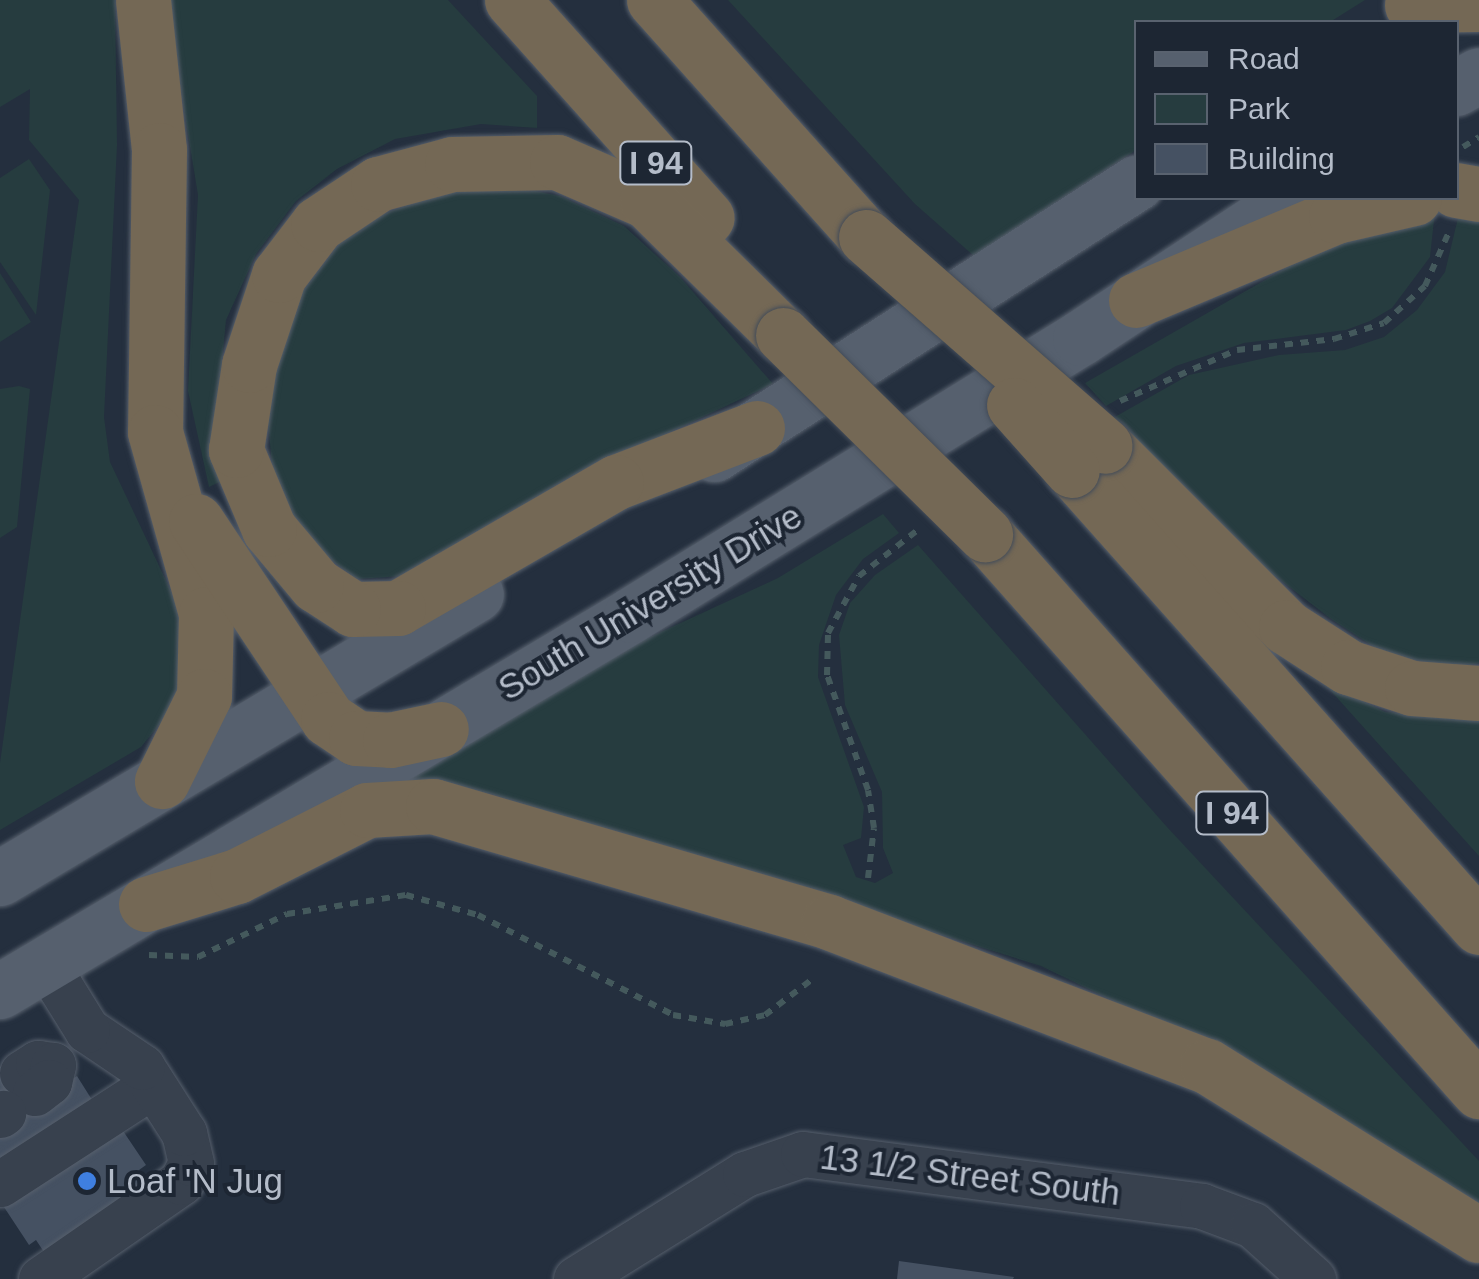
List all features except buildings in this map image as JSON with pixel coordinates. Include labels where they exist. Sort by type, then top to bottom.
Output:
[{"type":"highway","points":[[143,0],[159,150],[155,432],[206,614],[204,696],[162,781]]},
{"type":"highway","name":"I 94","points":[[512,0],[793,329],[985,534],[1479,1092]]},
{"type":"highway","points":[[654,0],[866,237],[1088,458],[1286,627],[1348,667],[1412,688],[1479,693]]},
{"type":"highway","points":[[1405,9],[1479,4]]},
{"type":"highway","points":[[757,428],[616,482],[398,608],[354,609],[316,585],[269,529],[236,450],[249,365],[289,262],[318,224],[378,184],[452,164],[557,162],[647,200],[793,329]]},
{"type":"highway","points":[[1136,300],[1336,216],[1405,200]]},
{"type":"highway","points":[[1088,458],[1479,927]]},
{"type":"highway","points":[[174,491],[328,719],[356,738],[390,740],[441,728]]},
{"type":"highway","points":[[142,929],[367,810],[433,806],[829,922],[1207,1066],[1479,1235]]},
{"type":"main road","points":[[0,878],[757,428],[1134,184]]},
{"type":"main road","name":"South University Drive","points":[[23,977],[142,929],[441,728],[1136,300],[1289,200]]},
{"type":"main road","points":[[0,903],[162,781]]},
{"type":"street","points":[[23,977],[142,1068],[184,1133],[191,1163],[181,1182],[40,1279]]},
{"type":"street","points":[[23,1092],[98,1038]]},
{"type":"street","points":[[0,1184],[153,1085]]},
{"type":"street","name":"13 1/2 Street South","points":[[576,1279],[744,1174],[803,1154],[1202,1206],[1253,1225],[1313,1279]]},
{"type":"path","points":[[142,929],[198,957],[287,914],[406,895],[478,915],[673,1016],[724,1024],[765,1014],[814,978]]},
{"type":"green space","points":[[0,0],[115,0],[117,145],[104,417],[110,462],[188,627],[185,693],[141,747],[0,830],[0,763],[79,200],[29,140],[30,89],[0,107]]},
{"type":"green space","points":[[166,0],[448,0],[537,96],[537,128],[481,124],[395,139],[337,169],[296,201],[256,254],[226,320],[218,404],[228,478],[209,487],[188,391],[198,195]]},
{"type":"green space","points":[[728,0],[1365,0],[1333,20],[1134,20],[1134,151],[974,256],[915,204]]},
{"type":"green space","points":[[29,159],[50,190],[36,315],[0,262],[0,178]]},
{"type":"green space","points":[[452,189],[526,189],[560,196],[624,226],[680,277],[773,384],[589,470],[403,576],[357,579],[305,541],[273,476],[265,389],[293,304],[341,241],[372,218]]},
{"type":"green space","points":[[1435,211],[1430,257],[1392,308],[1370,321],[1346,330],[1244,343],[1176,366],[1106,406],[1085,383],[1349,232]]},
{"type":"green space","points":[[1458,218],[1479,221],[1479,663],[1459,667],[1388,656],[1331,619],[1261,565],[1113,418],[1189,375],[1279,355],[1345,350],[1384,337],[1417,310],[1445,272]]},
{"type":"green space","points":[[0,273],[31,322],[0,342]]},
{"type":"green space","points":[[0,389],[30,389],[17,527],[0,538]]},
{"type":"green space","points":[[883,514],[899,533],[863,559],[836,595],[819,645],[818,677],[864,807],[861,838],[843,845],[856,877],[875,883],[893,873],[883,848],[882,792],[845,705],[839,635],[850,603],[875,575],[918,545],[1167,827],[1479,1161],[1479,1209],[1256,1070],[1041,966],[488,793],[381,788],[559,679],[778,578]]},
{"type":"green space","points":[[1322,681],[1385,712],[1479,718],[1479,856]]},
{"type":"place","name":"Loaf 'N Jug","points":[[87,1181]]}]
